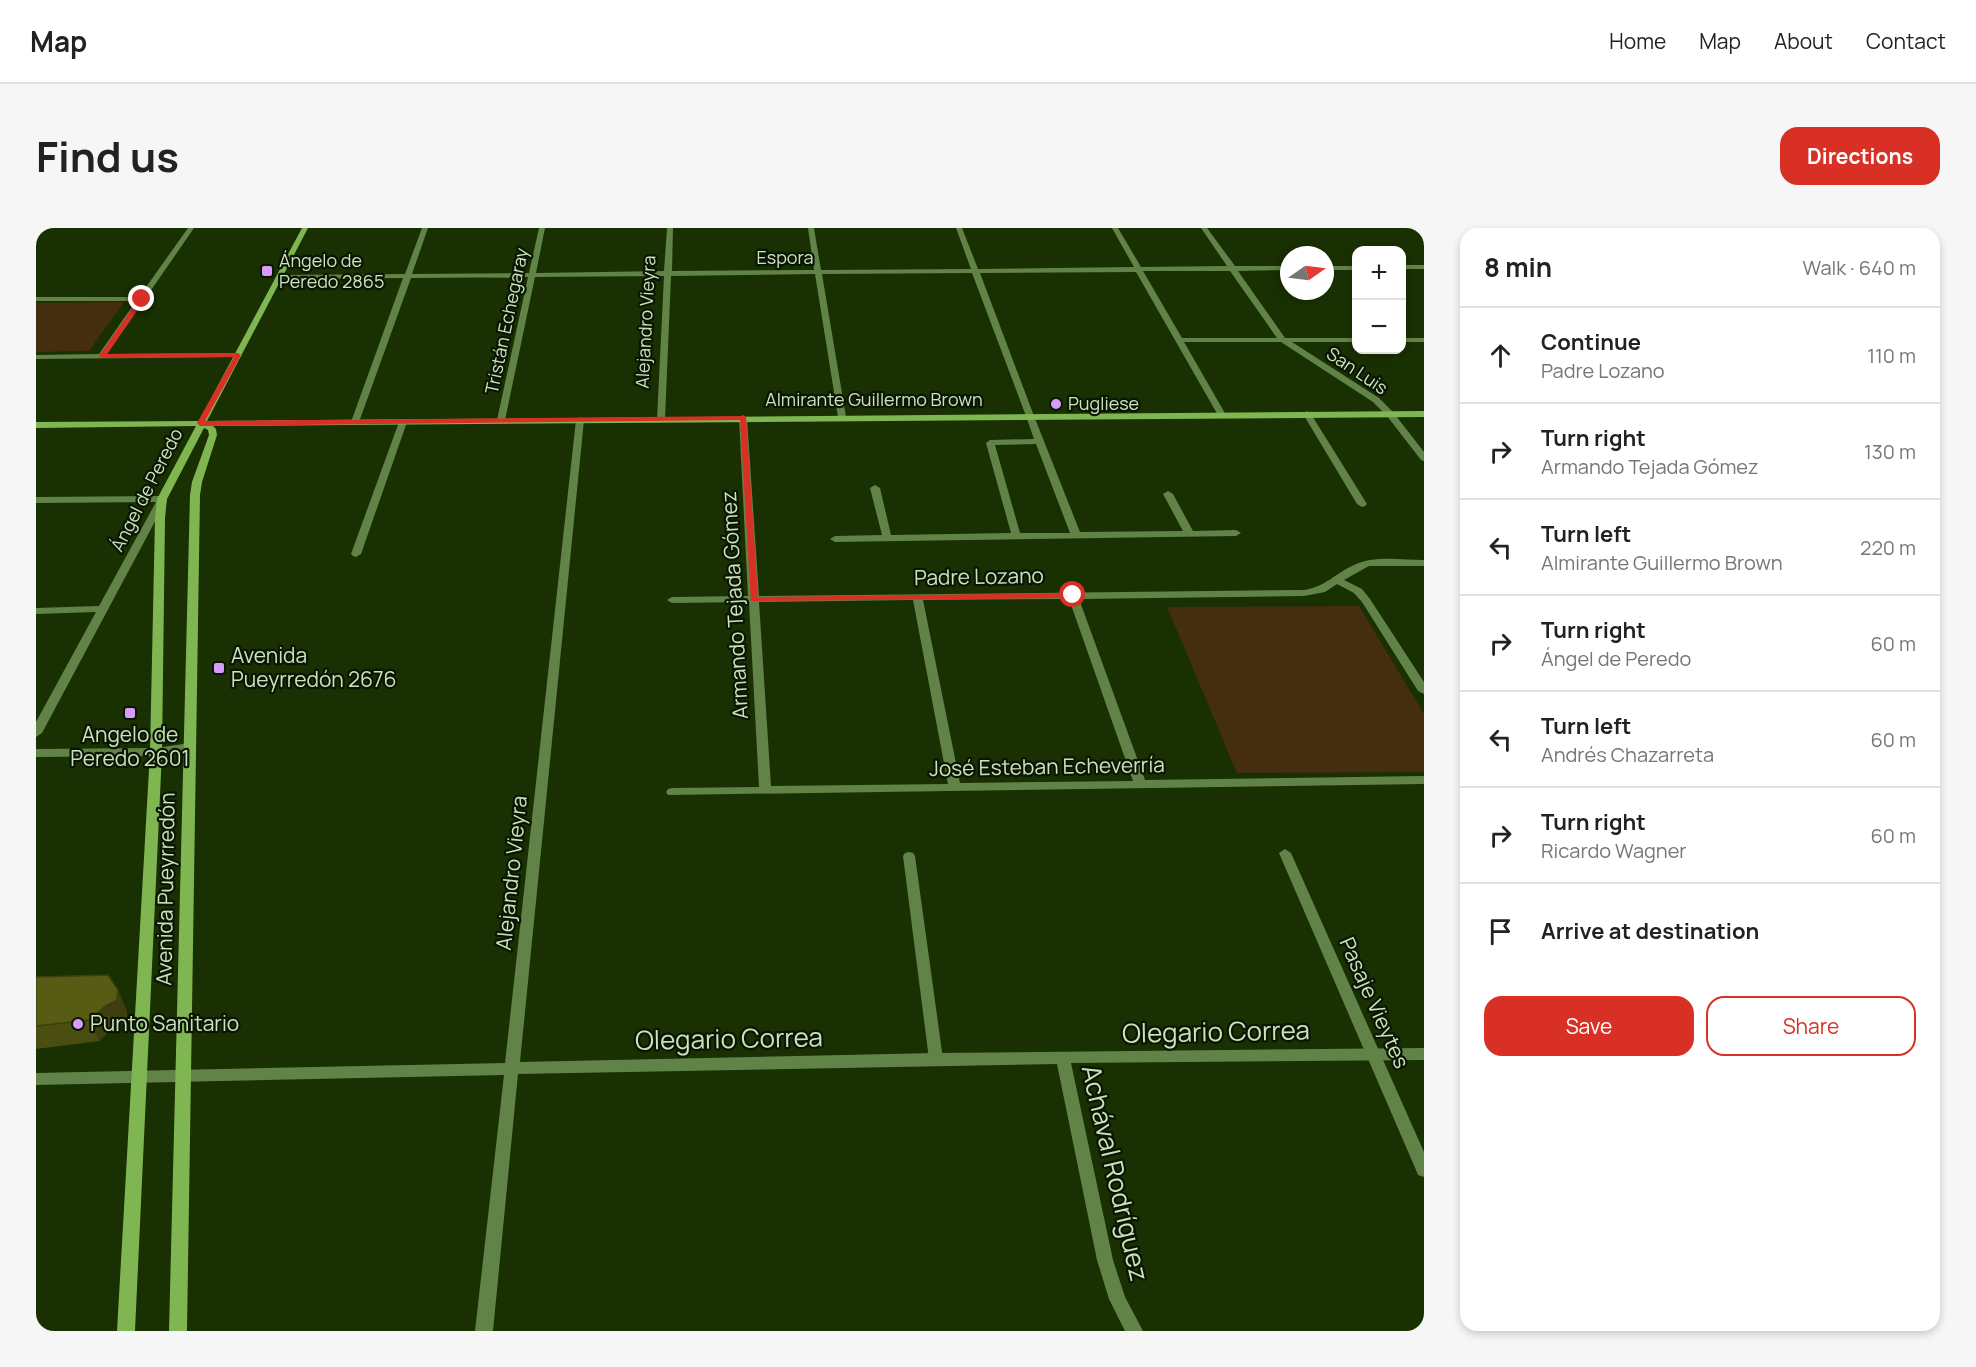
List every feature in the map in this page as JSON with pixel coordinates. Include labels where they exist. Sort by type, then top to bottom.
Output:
[{"type":"main road","name":"Ángel de Peredo","points":[[162,499],[200,423],[281,277],[305,228]]},
{"type":"main road","name":"Almirante Guillermo Brown","points":[[36,425],[1424,414]]},
{"type":"main road","name":"Avenida Pueyrredón","points":[[178,1331],[195,495],[197,482],[213,435],[212,429],[200,423]]},
{"type":"main road","name":"Avenida Pueyrredón","points":[[126,1331],[141,1078],[156,752],[162,499]]},
{"type":"street","points":[[102,356],[191,228]]},
{"type":"street","points":[[355,422],[425,228]]},
{"type":"street","name":"Tristán Echegaray","points":[[501,420],[542,228]]},
{"type":"street","name":"Alejandro Vieyra","points":[[661,419],[670,228]]},
{"type":"street","points":[[811,228],[842,417]]},
{"type":"street","points":[[959,228],[1038,441],[1075,533]]},
{"type":"street","points":[[1115,228],[1222,415]]},
{"type":"street","name":"San Luis","points":[[1204,228],[1283,340],[1366,393],[1390,414],[1424,458]]},
{"type":"street","points":[[1406,267],[1424,267]]},
{"type":"street","name":"Espora","points":[[281,277],[1280,268]]},
{"type":"street","points":[[1334,268],[1352,268]]},
{"type":"street","points":[[36,299],[142,299]]},
{"type":"street","points":[[1179,340],[1352,340]]},
{"type":"street","points":[[1406,340],[1424,340]]},
{"type":"street","points":[[36,357],[238,355]]},
{"type":"street","points":[[1307,414],[1362,504]]},
{"type":"street","name":"Armando Tejada Gómez","points":[[743,418],[765,790]]},
{"type":"street","name":"Alejandro Vieyra","points":[[484,1331],[580,420]]},
{"type":"street","points":[[357,554],[403,422]]},
{"type":"street","points":[[1016,535],[990,443],[1038,441]]},
{"type":"street","points":[[875,488],[887,537]]},
{"type":"street","points":[[1168,494],[1189,533]]},
{"type":"street","points":[[36,500],[162,499]]},
{"type":"street","name":"Ángel de Peredo","points":[[36,733],[162,499]]},
{"type":"street","points":[[835,538],[1236,532]]},
{"type":"street","name":"Padre Lozano","points":[[672,600],[1304,594],[1321,590],[1357,567],[1368,563],[1424,563]]},
{"type":"street","points":[[1338,581],[1358,591],[1366,600],[1424,691]]},
{"type":"street","points":[[1073,595],[1141,785]]},
{"type":"street","points":[[917,597],[955,788]]},
{"type":"street","points":[[36,611],[103,609]]},
{"type":"street","points":[[36,753],[156,752],[190,747]]},
{"type":"street","name":"José Esteban Echeverría","points":[[672,792],[1424,780]]},
{"type":"street","name":"Pasaje Vieytes","points":[[1285,853],[1424,1170]]},
{"type":"street","points":[[909,856],[936,1059]]},
{"type":"street","name":"Olegario Correa","points":[[36,1079],[936,1059],[1424,1054]]},
{"type":"street","name":"Achával Rodríguez","points":[[1063,1058],[1105,1260],[1117,1299],[1134,1331]]},
{"type":"shaded area","points":[[124,302],[89,351],[36,352],[36,303]]},
{"type":"shaded area","points":[[1359,606],[1424,714],[1424,772],[1237,773],[1167,607]]},
{"type":"building","points":[[108,975],[118,990],[117,1000],[105,1006],[90,1020],[36,1026],[36,977]]},
{"type":"place","name":"Ángelo de Peredo 2865","points":[[267,271]]},
{"type":"place","name":"Pugliese","points":[[1056,404]]},
{"type":"place","name":"Avenida Pueyrredón 2676","points":[[219,668]]},
{"type":"place","name":"Angelo de Peredo 2601","points":[[130,713]]},
{"type":"place","name":"Punto Sanitario","points":[[78,1024]]},
{"type":"route","points":[[142,299],[102,356],[238,355],[200,423],[743,418],[754,600],[1073,595]]}]
